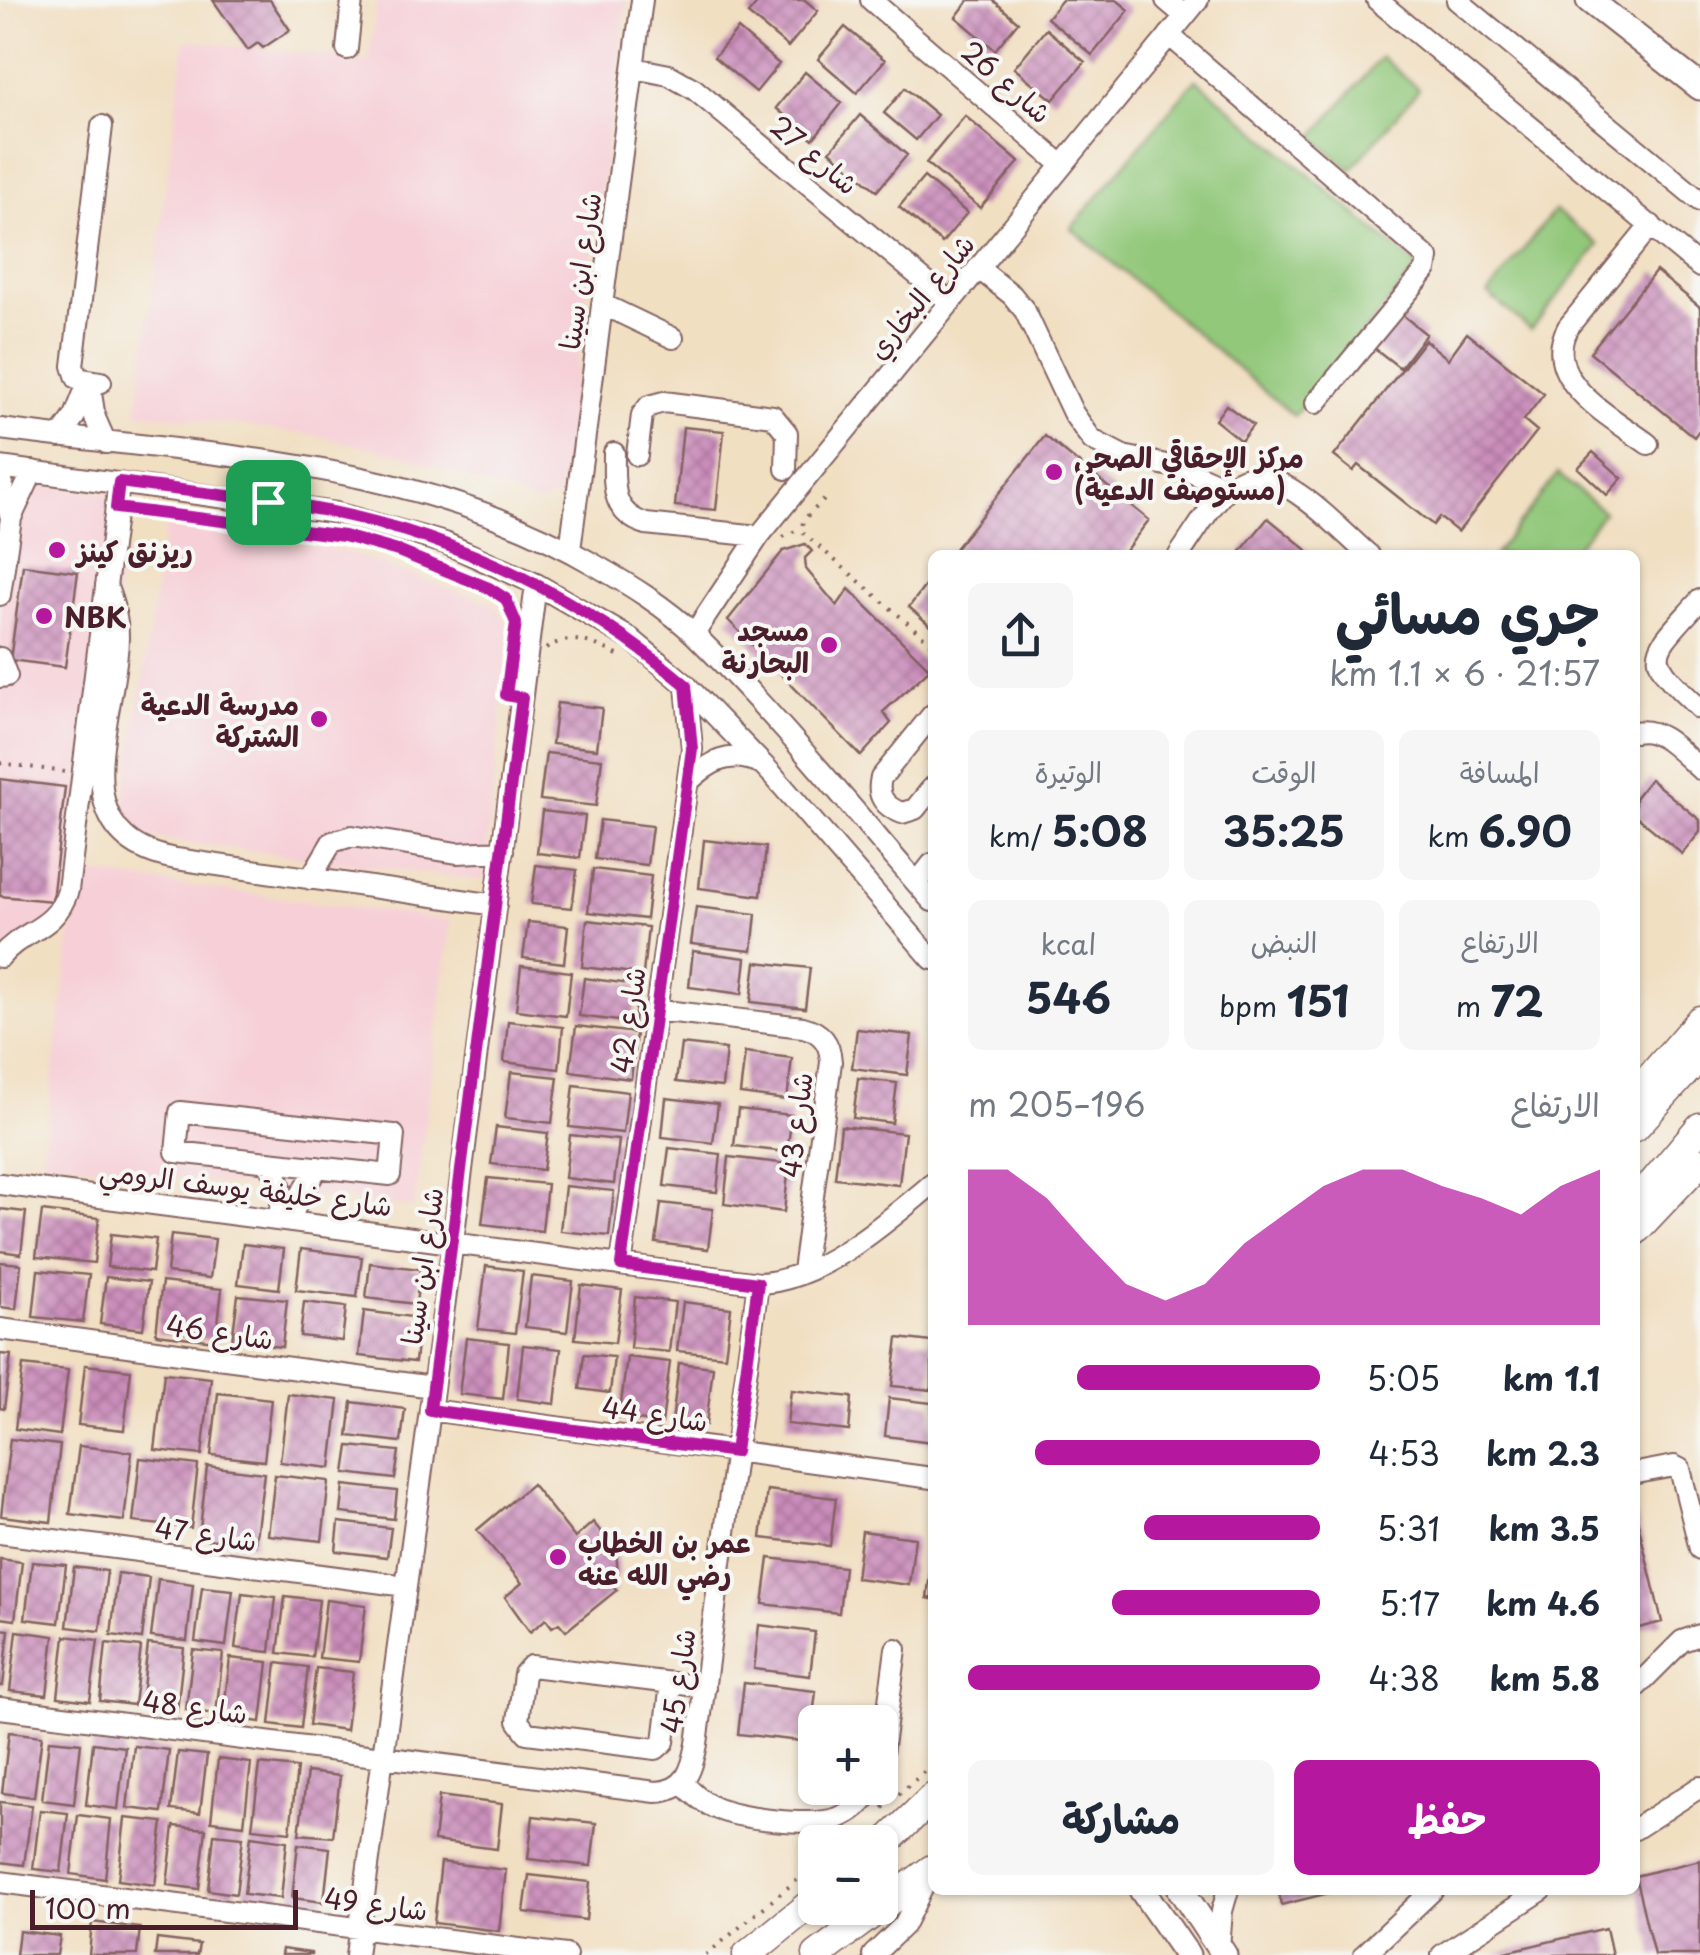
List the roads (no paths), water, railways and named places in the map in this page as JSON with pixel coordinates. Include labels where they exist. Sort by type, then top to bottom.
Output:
[{"type":"highway","points":[[1640,1064],[1700,1017]]},
{"type":"highway","points":[[1640,1089],[1700,1017]]},
{"type":"highway","points":[[1640,1122],[1700,1056]]},
{"type":"highway","points":[[1640,1198],[1700,1127]]},
{"type":"highway","points":[[1640,1226],[1700,1162]]},
{"type":"highway","points":[[898,1832],[928,1805]]},
{"type":"highway","points":[[817,1955],[928,1872]]},
{"type":"highway","points":[[747,1955],[798,1914]]},
{"type":"main road","points":[[1589,0],[1700,87]]},
{"type":"main road","points":[[1145,1895],[1187,1955]]},
{"type":"main road","points":[[1184,1895],[1221,1951]]},
{"type":"street","points":[[346,49],[352,0]]},
{"type":"street","name":"شارع ابن سينا","points":[[570,550],[642,0]]},
{"type":"street","name":"شارع 26","points":[[871,0],[1062,165]]},
{"type":"street","points":[[1166,0],[1191,8]]},
{"type":"street","points":[[1378,0],[1700,267]]},
{"type":"street","points":[[1457,0],[1700,200]]},
{"type":"street","name":"شارع البخاري","points":[[694,634],[758,536],[1191,8]]},
{"type":"street","points":[[1169,35],[1428,258],[1426,270],[1316,403]]},
{"type":"street","name":"شارع 27","points":[[634,68],[669,75],[694,89],[950,302]]},
{"type":"street","points":[[95,382],[77,378],[73,366],[102,126]]},
{"type":"street","points":[[1648,444],[1571,383],[1560,352],[1568,326],[1650,226]]},
{"type":"street","points":[[978,268],[1012,295],[1025,311],[1072,413],[1092,440],[1122,456],[1181,468],[1228,488]]},
{"type":"street","points":[[602,304],[674,338]]},
{"type":"street","points":[[60,437],[95,382]]},
{"type":"street","points":[[95,382],[94,418],[106,443]]},
{"type":"street","points":[[637,455],[645,410],[664,402],[773,416],[787,432],[786,469]]},
{"type":"street","points":[[0,429],[277,463],[415,488],[492,515],[570,550],[635,589],[694,634],[779,722],[928,896]]},
{"type":"street","points":[[614,453],[614,494],[630,518],[646,524],[758,536]]},
{"type":"street","points":[[223,496],[232,472],[227,456]]},
{"type":"street","points":[[268,502],[262,489],[266,475],[277,463]]},
{"type":"street","points":[[0,467],[336,513],[410,532],[473,554],[536,584],[631,639],[686,685],[806,813],[928,955]]},
{"type":"street","points":[[0,595],[11,518],[33,472]]},
{"type":"street","points":[[1182,550],[1228,488],[1254,476],[1277,480],[1363,550]]},
{"type":"street","points":[[0,477],[11,518]]},
{"type":"street","points":[[0,957],[52,920],[64,902],[119,482]]},
{"type":"street","points":[[106,584],[115,610],[118,639],[100,776],[102,802],[113,824],[130,842],[152,854],[496,905]]},
{"type":"street","name":"شارع ابن سينا","points":[[356,1955],[453,1241],[536,584]]},
{"type":"street","points":[[1700,600],[1662,642],[1658,656],[1665,676],[1700,709]]},
{"type":"street","name":"شارع 42","points":[[621,1265],[688,783],[693,737],[686,685]]},
{"type":"street","points":[[928,721],[881,778],[878,787],[883,801],[902,813],[915,809],[928,793]]},
{"type":"street","points":[[1640,731],[1658,734],[1700,769]]},
{"type":"street","points":[[688,783],[707,764],[724,758],[760,762]]},
{"type":"street","points":[[806,813],[820,810],[830,800],[833,786]]},
{"type":"street","points":[[840,853],[842,838],[854,828],[869,828]]},
{"type":"street","points":[[310,878],[324,850],[341,838],[352,836],[456,853],[503,851]]},
{"type":"street","points":[[916,883],[928,869]]},
{"type":"street","name":"شارع 43","points":[[656,1010],[803,1027],[826,1041],[830,1062],[804,1271]]},
{"type":"street","points":[[180,1112],[394,1135],[390,1175],[318,1167],[176,1152],[180,1112]]},
{"type":"street","points":[[266,1162],[280,1178],[285,1220]]},
{"type":"street","points":[[285,1220],[318,1167]]},
{"type":"street","name":"شارع خليفة يوسف الرومي","points":[[0,1184],[758,1283],[778,1281],[804,1271],[875,1230],[928,1187]]},
{"type":"street","name":"شارع 45","points":[[683,1783],[694,1757],[705,1686],[758,1283]]},
{"type":"street","name":"شارع 46","points":[[0,1330],[433,1387]]},
{"type":"street","name":"شارع 44","points":[[430,1410],[928,1477]]},
{"type":"street","points":[[1640,1472],[1674,1466],[1680,1469],[1700,1548]]},
{"type":"street","name":"شارع 47","points":[[0,1533],[406,1586]]},
{"type":"street","points":[[1640,1683],[1682,1640],[1700,1635]]},
{"type":"street","points":[[889,1705],[896,1649]]},
{"type":"street","points":[[672,1683],[664,1742],[656,1749],[533,1734],[523,1730],[518,1720],[524,1674],[530,1666],[705,1686]]},
{"type":"street","name":"شارع 48","points":[[0,1708],[383,1758]]},
{"type":"street","points":[[383,1758],[656,1792],[667,1792],[683,1783],[699,1799],[719,1810],[806,1822],[822,1822],[851,1812],[858,1805]]},
{"type":"street","points":[[1640,1826],[1700,1787]]},
{"type":"street","points":[[874,1955],[904,1925],[928,1877]]},
{"type":"street","name":"شارع 49","points":[[0,1882],[566,1955]]},
{"type":"street","points":[[1221,1951],[1227,1895]]},
{"type":"street","points":[[1364,1955],[1428,1895]]},
{"type":"street","points":[[1442,1955],[1534,1895]]},
{"type":"place","name":"مركز الإحقاقي الصحي (مستوصف الدعية)","points":[[1054,472]]},
{"type":"place","name":"ريزنق كينز","points":[[57,550]]},
{"type":"place","name":"NBK","points":[[44,616]]},
{"type":"place","name":"مسجد البحارنة","points":[[829,645]]},
{"type":"place","name":"مدرسة الدعية الشتركة","points":[[319,719]]},
{"type":"place","name":"عمر بن الخطاب رضي الله عنه","points":[[558,1557]]}]
